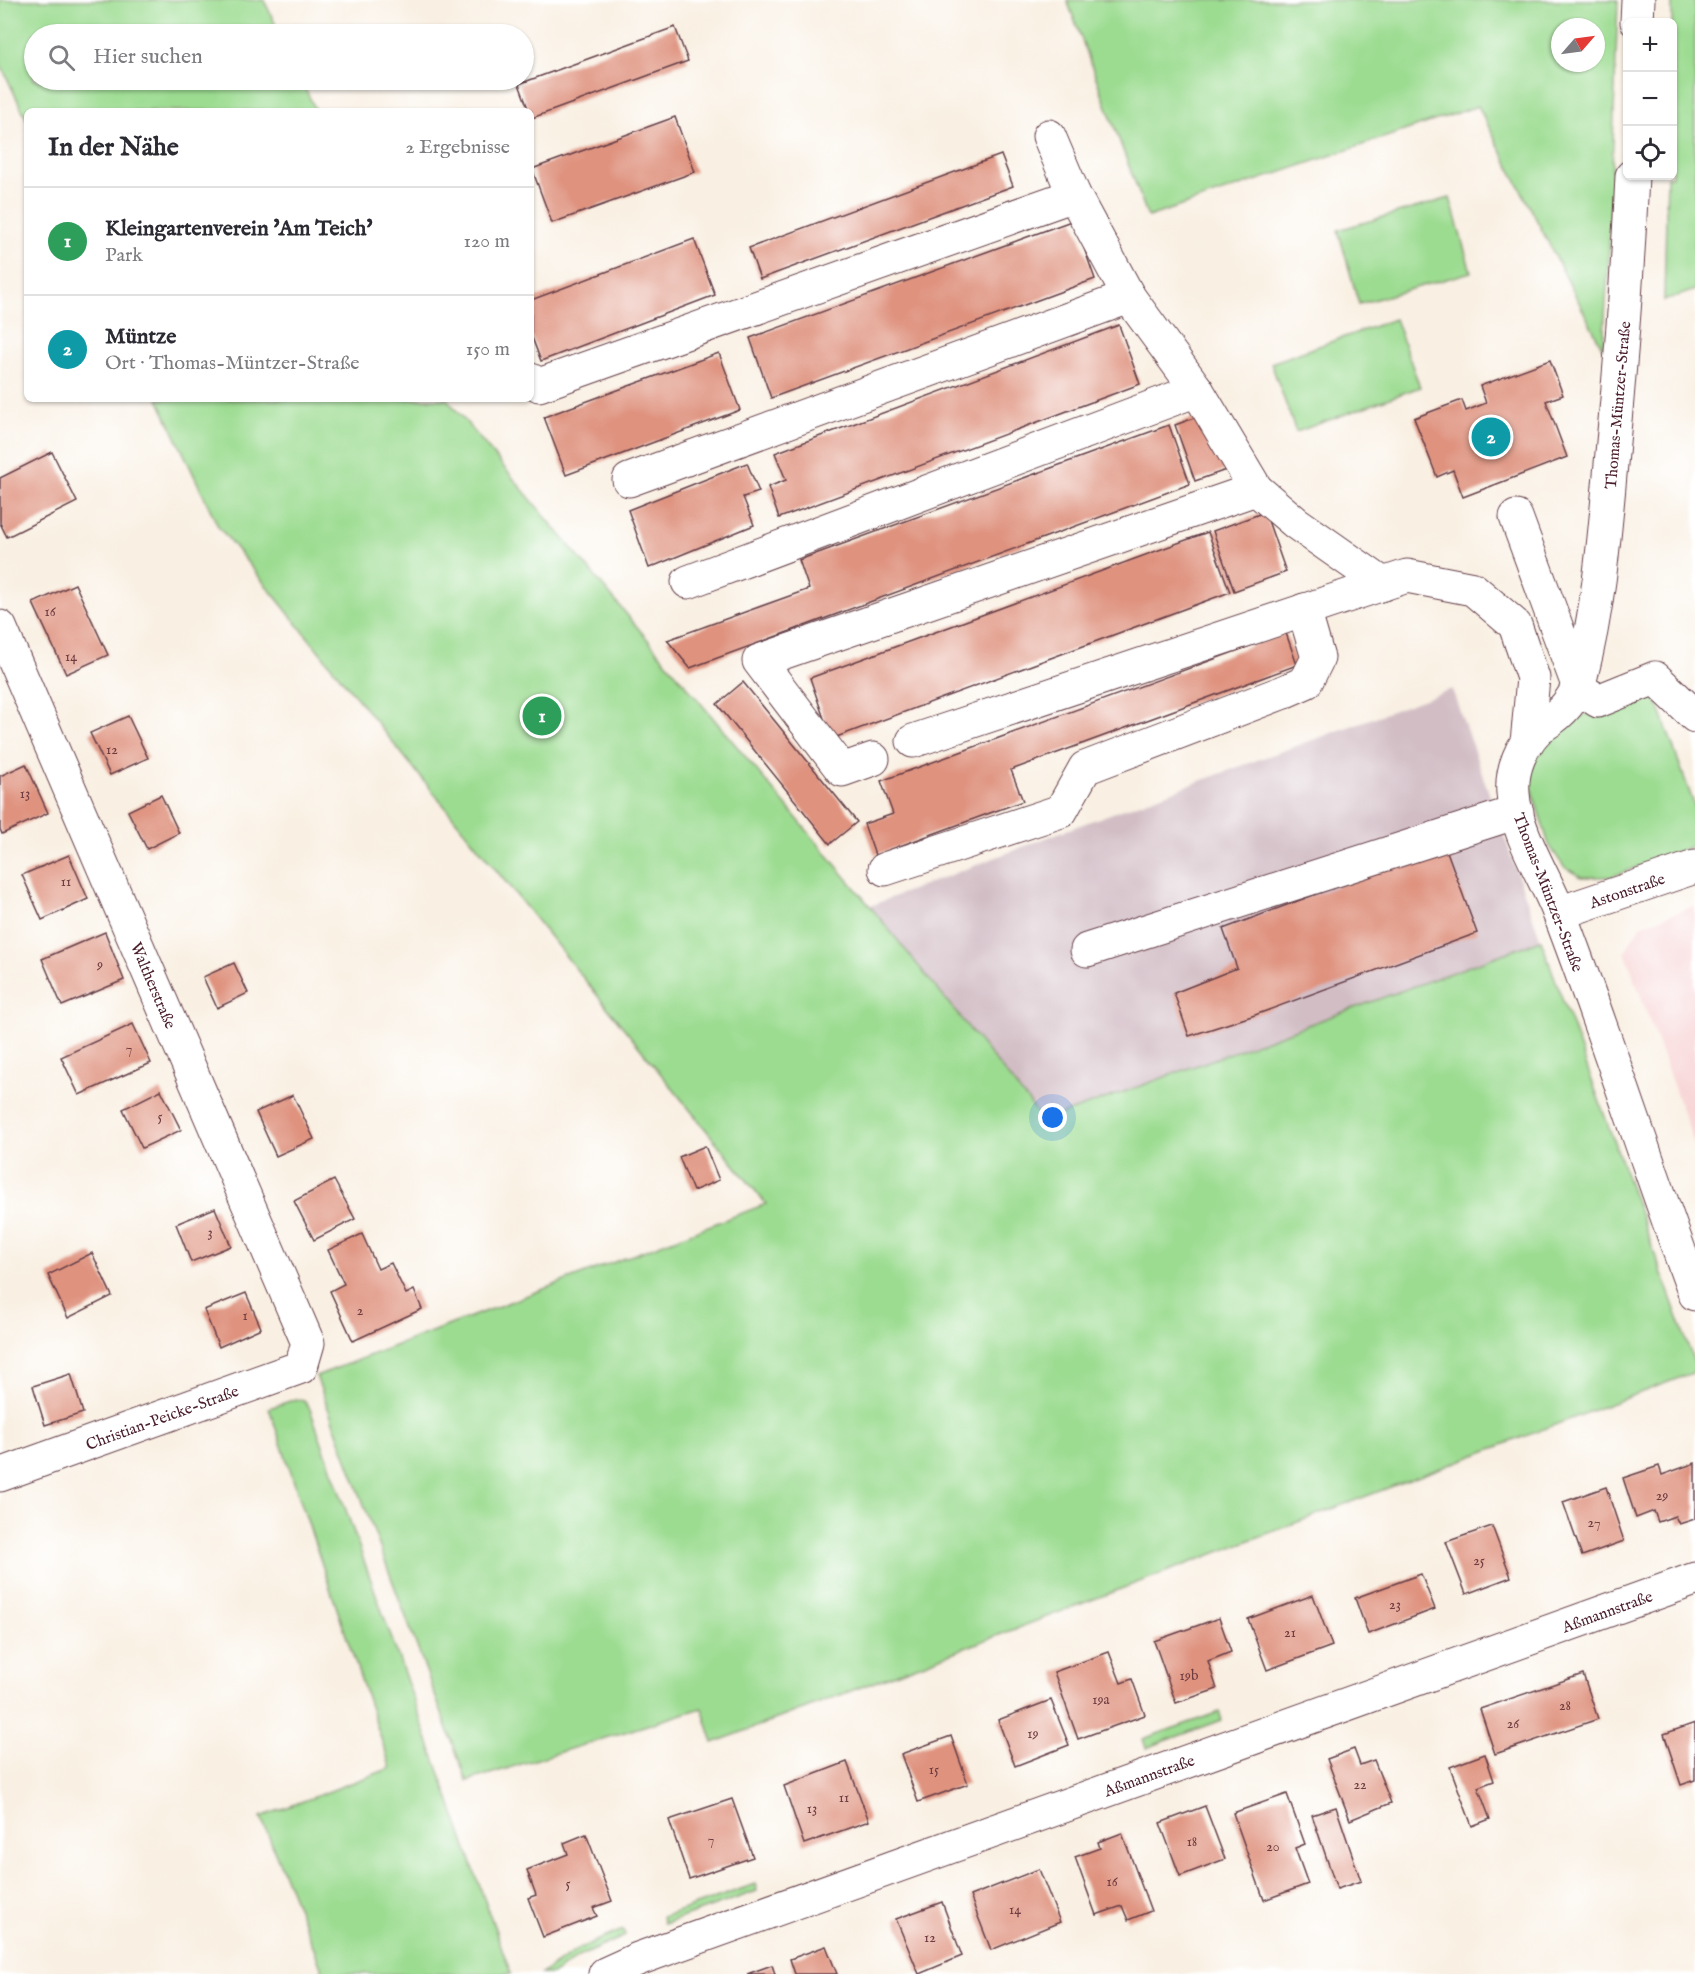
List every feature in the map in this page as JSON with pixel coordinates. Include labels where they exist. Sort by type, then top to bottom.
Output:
[{"type":"street","points":[[1637,18],[1638,0]]},
{"type":"street","points":[[1049,136],[1074,195],[1129,297],[1197,390],[1256,489],[1296,523],[1383,584]]},
{"type":"street","name":"Thomas-Müntzer-Straße","points":[[1632,180],[1625,321],[1604,541],[1587,652],[1578,688],[1570,702],[1555,717],[1539,728],[1519,757],[1513,778],[1513,796],[1529,848],[1559,913],[1695,1294]]},
{"type":"street","points":[[534,382],[539,385],[1074,195]]},
{"type":"street","points":[[629,480],[1129,297]]},
{"type":"street","points":[[688,582],[1197,390]]},
{"type":"street","points":[[873,759],[842,770],[759,661],[1256,489]]},
{"type":"street","points":[[1516,517],[1578,688],[1598,701],[1655,678],[1695,716]]},
{"type":"street","points":[[913,741],[1407,576],[1473,590],[1515,625],[1533,678],[1527,743]]},
{"type":"street","points":[[885,869],[1061,811],[1085,768],[1281,693],[1306,681],[1318,658],[1304,610]]},
{"type":"street","name":"Waltherstraße","points":[[0,627],[308,1342]]},
{"type":"street","points":[[1087,950],[1517,812]]},
{"type":"street","name":"Astonstraße","points":[[1559,913],[1695,867]]},
{"type":"street","name":"Christian-Peicke-Straße","points":[[0,1475],[301,1367],[308,1342]]},
{"type":"street","name":"Aßmannstraße","points":[[605,1974],[638,1959],[1695,1579]]},
{"type":"shaded area","points":[[1452,689],[1541,940],[1044,1122],[870,906],[1069,829]]},
{"type":"shaded area","points":[[1695,906],[1695,1146],[1625,952],[1640,926]]},
{"type":"green space","points":[[0,0],[264,0],[275,24],[24,24],[24,90],[306,90],[315,108],[24,108],[24,114],[0,63]]},
{"type":"green space","points":[[1067,0],[1618,0],[1609,253],[1603,349],[1478,106],[1148,217]]},
{"type":"green space","points":[[1672,0],[1695,0],[1695,290],[1664,301],[1667,180],[1677,180],[1677,18],[1672,18]]},
{"type":"green space","points":[[1450,198],[1471,272],[1359,304],[1338,230]]},
{"type":"green space","points":[[1395,319],[1420,387],[1296,432],[1271,363]]},
{"type":"green space","points":[[159,402],[450,402],[870,906],[1044,1121],[1541,940],[1695,1365],[1695,1372],[713,1743],[702,1708],[467,1781],[316,1376],[766,1204],[218,526]]},
{"type":"green space","points":[[1653,691],[1695,807],[1695,845],[1611,877],[1581,877],[1564,867],[1549,845],[1530,784],[1528,766],[1560,725],[1600,708]]},
{"type":"green space","points":[[296,1399],[304,1401],[310,1409],[511,1974],[324,1974],[261,1817],[391,1768],[269,1408]]},
{"type":"green space","points":[[1219,1712],[1222,1720],[1146,1748],[1143,1739]]},
{"type":"green space","points":[[755,1884],[757,1891],[664,1924],[662,1917]]},
{"type":"green space","points":[[623,1930],[625,1936],[580,1956],[553,1974],[541,1974],[580,1948]]},
{"type":"building","points":[[675,27],[688,61],[534,117],[534,108],[528,108],[521,90],[534,90],[534,79]]},
{"type":"building","points":[[675,117],[695,172],[552,223],[534,174],[534,168]]},
{"type":"building","points":[[1001,155],[1013,186],[760,279],[749,248]]},
{"type":"building","points":[[1074,220],[1095,279],[771,398],[750,338]]},
{"type":"building","points":[[694,239],[715,295],[541,361],[534,343],[534,299]]},
{"type":"building","points":[[1119,325],[1140,384],[779,518],[768,487],[786,480],[775,453]]},
{"type":"building","points":[[719,353],[740,410],[566,475],[544,417]]},
{"type":"building","points":[[1550,360],[1563,395],[1546,401],[1567,457],[1463,497],[1453,470],[1437,477],[1414,418],[1462,400],[1466,411],[1486,403],[1480,386]]},
{"type":"building","points":[[1205,414],[1226,470],[1195,481],[1175,425]]},
{"type":"building","points":[[1169,425],[1190,484],[690,668],[667,640],[809,589],[799,560]]},
{"type":"building","points":[[52,452],[77,502],[7,537],[0,523],[0,478]]},
{"type":"building","points":[[747,463],[759,492],[743,497],[754,525],[649,568],[628,510]]},
{"type":"building","points":[[1265,512],[1286,572],[1234,591],[1213,531]]},
{"type":"building","points":[[1208,532],[1230,592],[831,739],[810,678]]},
{"type":"building","points":[[75,584],[108,655],[66,674],[33,603]]},
{"type":"building","points":[[1286,633],[1297,665],[1011,770],[1023,801],[875,855],[864,824],[893,814],[881,781]]},
{"type":"building","points":[[743,682],[857,822],[830,844],[717,704]]},
{"type":"building","points":[[128,716],[148,758],[110,775],[90,733]]},
{"type":"building","points":[[26,764],[48,813],[2,834],[0,829],[0,776]]},
{"type":"building","points":[[161,795],[179,833],[147,849],[128,811]]},
{"type":"building","points":[[1445,846],[1477,933],[1255,1015],[1189,1036],[1174,993],[1237,968],[1223,929]]},
{"type":"building","points":[[69,855],[88,899],[42,920],[22,875]]},
{"type":"building","points":[[105,932],[124,980],[62,1006],[42,959]]},
{"type":"building","points":[[234,963],[248,993],[217,1008],[203,977]]},
{"type":"building","points":[[133,1024],[151,1063],[79,1095],[61,1057]]},
{"type":"building","points":[[161,1090],[181,1130],[142,1148],[123,1109]]},
{"type":"building","points":[[293,1095],[314,1139],[276,1156],[256,1112]]},
{"type":"building","points":[[705,1146],[719,1180],[693,1191],[679,1157]]},
{"type":"building","points":[[334,1180],[355,1219],[314,1240],[294,1201]]},
{"type":"building","points":[[215,1208],[231,1246],[191,1262],[176,1224]]},
{"type":"building","points":[[362,1234],[378,1269],[391,1263],[406,1294],[414,1290],[422,1309],[353,1341],[330,1291],[344,1284],[328,1250]]},
{"type":"building","points":[[92,1253],[112,1296],[68,1318],[48,1275]]},
{"type":"building","points":[[246,1293],[261,1328],[219,1347],[204,1310]]},
{"type":"building","points":[[71,1374],[83,1413],[45,1425],[33,1386]]},
{"type":"building","points":[[1695,1463],[1695,1519],[1679,1524],[1675,1516],[1658,1522],[1654,1511],[1636,1518],[1623,1478],[1659,1466],[1662,1475]]},
{"type":"building","points":[[1606,1487],[1624,1541],[1582,1556],[1563,1502]]},
{"type":"building","points":[[1492,1526],[1511,1577],[1466,1594],[1446,1542]]},
{"type":"building","points":[[1421,1574],[1435,1609],[1368,1634],[1355,1598]]},
{"type":"building","points":[[1313,1595],[1332,1646],[1267,1670],[1248,1619]]},
{"type":"building","points":[[1219,1618],[1231,1652],[1208,1661],[1217,1689],[1176,1703],[1154,1641]]},
{"type":"building","points":[[1109,1652],[1121,1683],[1132,1679],[1145,1715],[1078,1739],[1054,1672]]},
{"type":"building","points":[[1583,1674],[1598,1719],[1495,1754],[1480,1709]]},
{"type":"building","points":[[1051,1700],[1069,1745],[1015,1766],[998,1720]]},
{"type":"building","points":[[1695,1723],[1695,1780],[1681,1785],[1664,1734]]},
{"type":"building","points":[[951,1736],[968,1784],[918,1802],[901,1754]]},
{"type":"building","points":[[1354,1749],[1360,1765],[1374,1760],[1391,1803],[1350,1820],[1327,1759]]},
{"type":"building","points":[[1485,1754],[1494,1781],[1478,1787],[1490,1819],[1472,1826],[1450,1767]]},
{"type":"building","points":[[847,1762],[869,1821],[804,1844],[784,1786]]},
{"type":"building","points":[[1287,1794],[1305,1844],[1295,1848],[1308,1884],[1264,1900],[1233,1813]]},
{"type":"building","points":[[732,1799],[753,1857],[689,1879],[669,1820]]},
{"type":"building","points":[[1205,1806],[1225,1859],[1180,1876],[1160,1823]]},
{"type":"building","points":[[1336,1807],[1361,1881],[1337,1889],[1312,1815]]},
{"type":"building","points":[[1122,1833],[1151,1911],[1128,1920],[1122,1906],[1096,1915],[1075,1857],[1100,1848],[1098,1842]]},
{"type":"building","points":[[586,1834],[612,1901],[593,1908],[597,1916],[543,1937],[528,1898],[536,1895],[527,1870],[568,1854],[564,1843]]},
{"type":"building","points":[[1039,1869],[1060,1922],[991,1950],[970,1896]]},
{"type":"building","points":[[942,1902],[962,1956],[919,1974],[896,1919]]},
{"type":"building","points":[[826,1946],[837,1974],[795,1974],[790,1959]]},
{"type":"building","points":[[772,1965],[775,1974],[747,1974]]},
{"type":"place","name":"Müntze","points":[[1491,437]]},
{"type":"place","name":"Kleingartenverein 'Am Teich'","points":[[542,716]]}]
